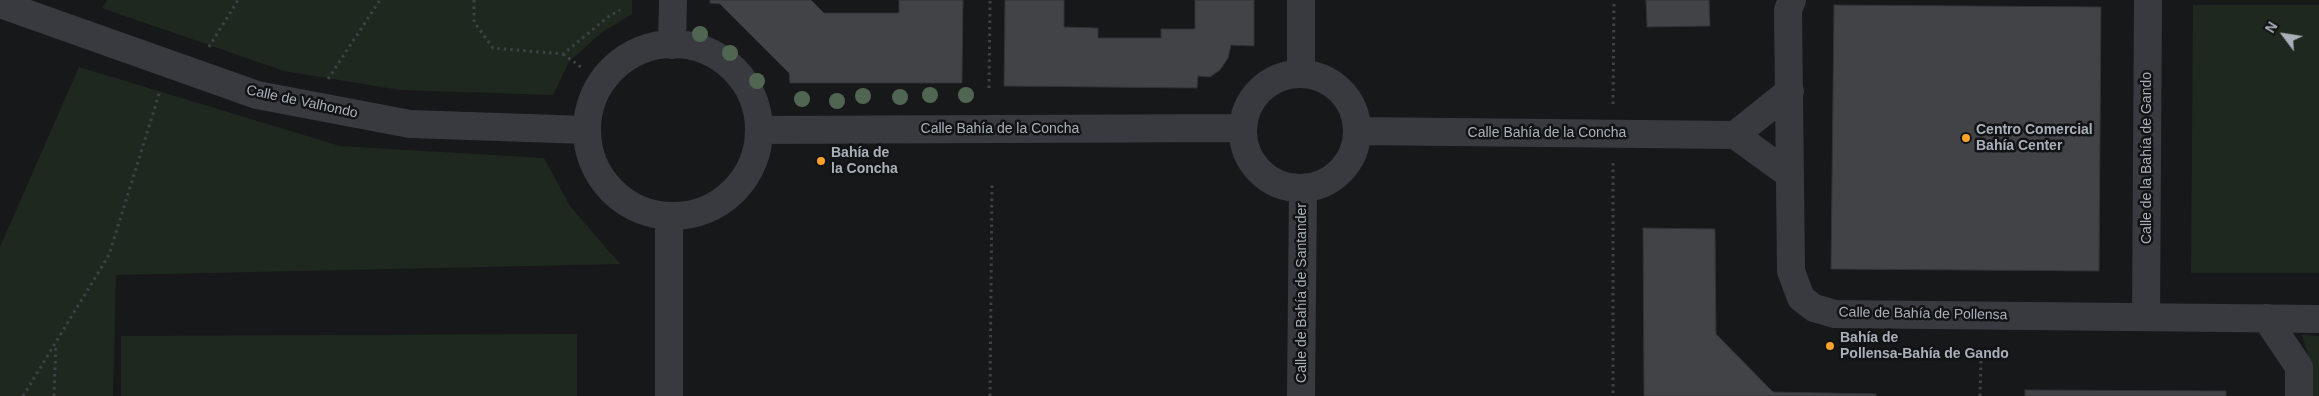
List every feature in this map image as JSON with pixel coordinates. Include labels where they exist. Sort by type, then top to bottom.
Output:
[{"type":"street","points":[[672,45],[673,0]]},
{"type":"street","points":[[1301,0],[1301,72]]},
{"type":"street","name":"Calle de Bahía de Pollensa","points":[[1792,0],[1788,10],[1791,272],[1801,298],[1814,308],[1835,314],[2319,319]]},
{"type":"street","name":"Calle de la Bahía de Gando","points":[[2146,316],[2148,0]]},
{"type":"street","name":"Calle de Valhondo","points":[[0,4],[257,95],[410,124],[587,130]]},
{"type":"street","points":[[672,45],[692,46],[722,58],[743,78],[756,104],[759,130],[754,162],[739,186],[717,205],[690,215],[669,216],[638,210],[617,196],[601,178],[590,155],[587,130],[591,105],[602,82],[619,63],[641,50],[672,45]]},
{"type":"street","points":[[1301,72],[1314,75],[1332,83],[1345,96],[1354,112],[1358,131],[1355,148],[1347,164],[1334,177],[1318,186],[1303,190],[1282,186],[1266,177],[1254,165],[1246,149],[1242,128],[1247,110],[1258,92],[1275,79],[1301,72]]},
{"type":"street","points":[[1790,91],[1735,134],[1790,175]]},
{"type":"street","name":"Calle Bahía de la Concha","points":[[759,130],[1242,128]]},
{"type":"street","name":"Calle Bahía de la Concha","points":[[1358,131],[1735,134]]},
{"type":"street","name":"Calle de Bahía de Santander","points":[[1301,396],[1303,190]]},
{"type":"street","points":[[669,216],[669,396]]},
{"type":"street","points":[[2266,318],[2299,367],[2298,396]]},
{"type":"path","points":[[206,51],[238,0]]},
{"type":"path","points":[[324,84],[380,0]]},
{"type":"path","points":[[474,0],[474,22],[494,48],[563,54],[581,67]]},
{"type":"path","points":[[989,88],[990,0]]},
{"type":"path","points":[[1613,105],[1614,0]]},
{"type":"path","points":[[563,54],[608,17],[620,10]]},
{"type":"path","points":[[23,396],[109,256],[162,86]]},
{"type":"path","points":[[1613,155],[1613,396]]},
{"type":"path","points":[[990,396],[992,185]]},
{"type":"path","points":[[54,396],[56,342]]},
{"type":"path","points":[[1980,396],[1981,360]]},
{"type":"shaded area","points":[[107,0],[632,0],[632,14],[601,33],[569,62],[553,95],[400,90],[284,71],[102,8]]},
{"type":"shaded area","points":[[2193,5],[2319,5],[2319,273],[2191,273]]},
{"type":"shaded area","points":[[79,67],[340,146],[544,158],[570,206],[620,264],[116,275],[113,396],[0,396],[0,247]]},
{"type":"shaded area","points":[[577,334],[577,396],[121,396],[121,336]]},
{"type":"shaded area","points":[[2302,335],[2319,336],[2319,396],[2312,396],[2312,368]]},
{"type":"building","points":[[710,0],[811,0],[824,13],[899,13],[899,0],[963,0],[962,83],[790,83],[789,73],[720,4],[710,3]]},
{"type":"building","points":[[1005,0],[1064,0],[1064,27],[1098,28],[1098,38],[1161,38],[1161,29],[1195,29],[1195,0],[1254,0],[1254,46],[1231,45],[1228,58],[1220,70],[1210,77],[1198,76],[1197,88],[1004,86]]},
{"type":"building","points":[[1646,0],[1709,0],[1710,26],[1647,27]]},
{"type":"building","name":"Centro Comercial Bahía Center","points":[[1834,5],[2101,7],[2099,271],[1831,269]]},
{"type":"building","points":[[1643,228],[1715,229],[1716,334],[1773,392],[1876,394],[1876,396],[1644,396]]},
{"type":"building","points":[[2025,390],[2226,391],[2226,396],[2025,396]]},
{"type":"place","name":"Centro Comercial Bahía Center","points":[[1966,138]]},
{"type":"place","name":"Bahía de la Concha","points":[[821,161]]},
{"type":"place","name":"Bahía de Pollensa-Bahía de Gando","points":[[1830,346]]}]
